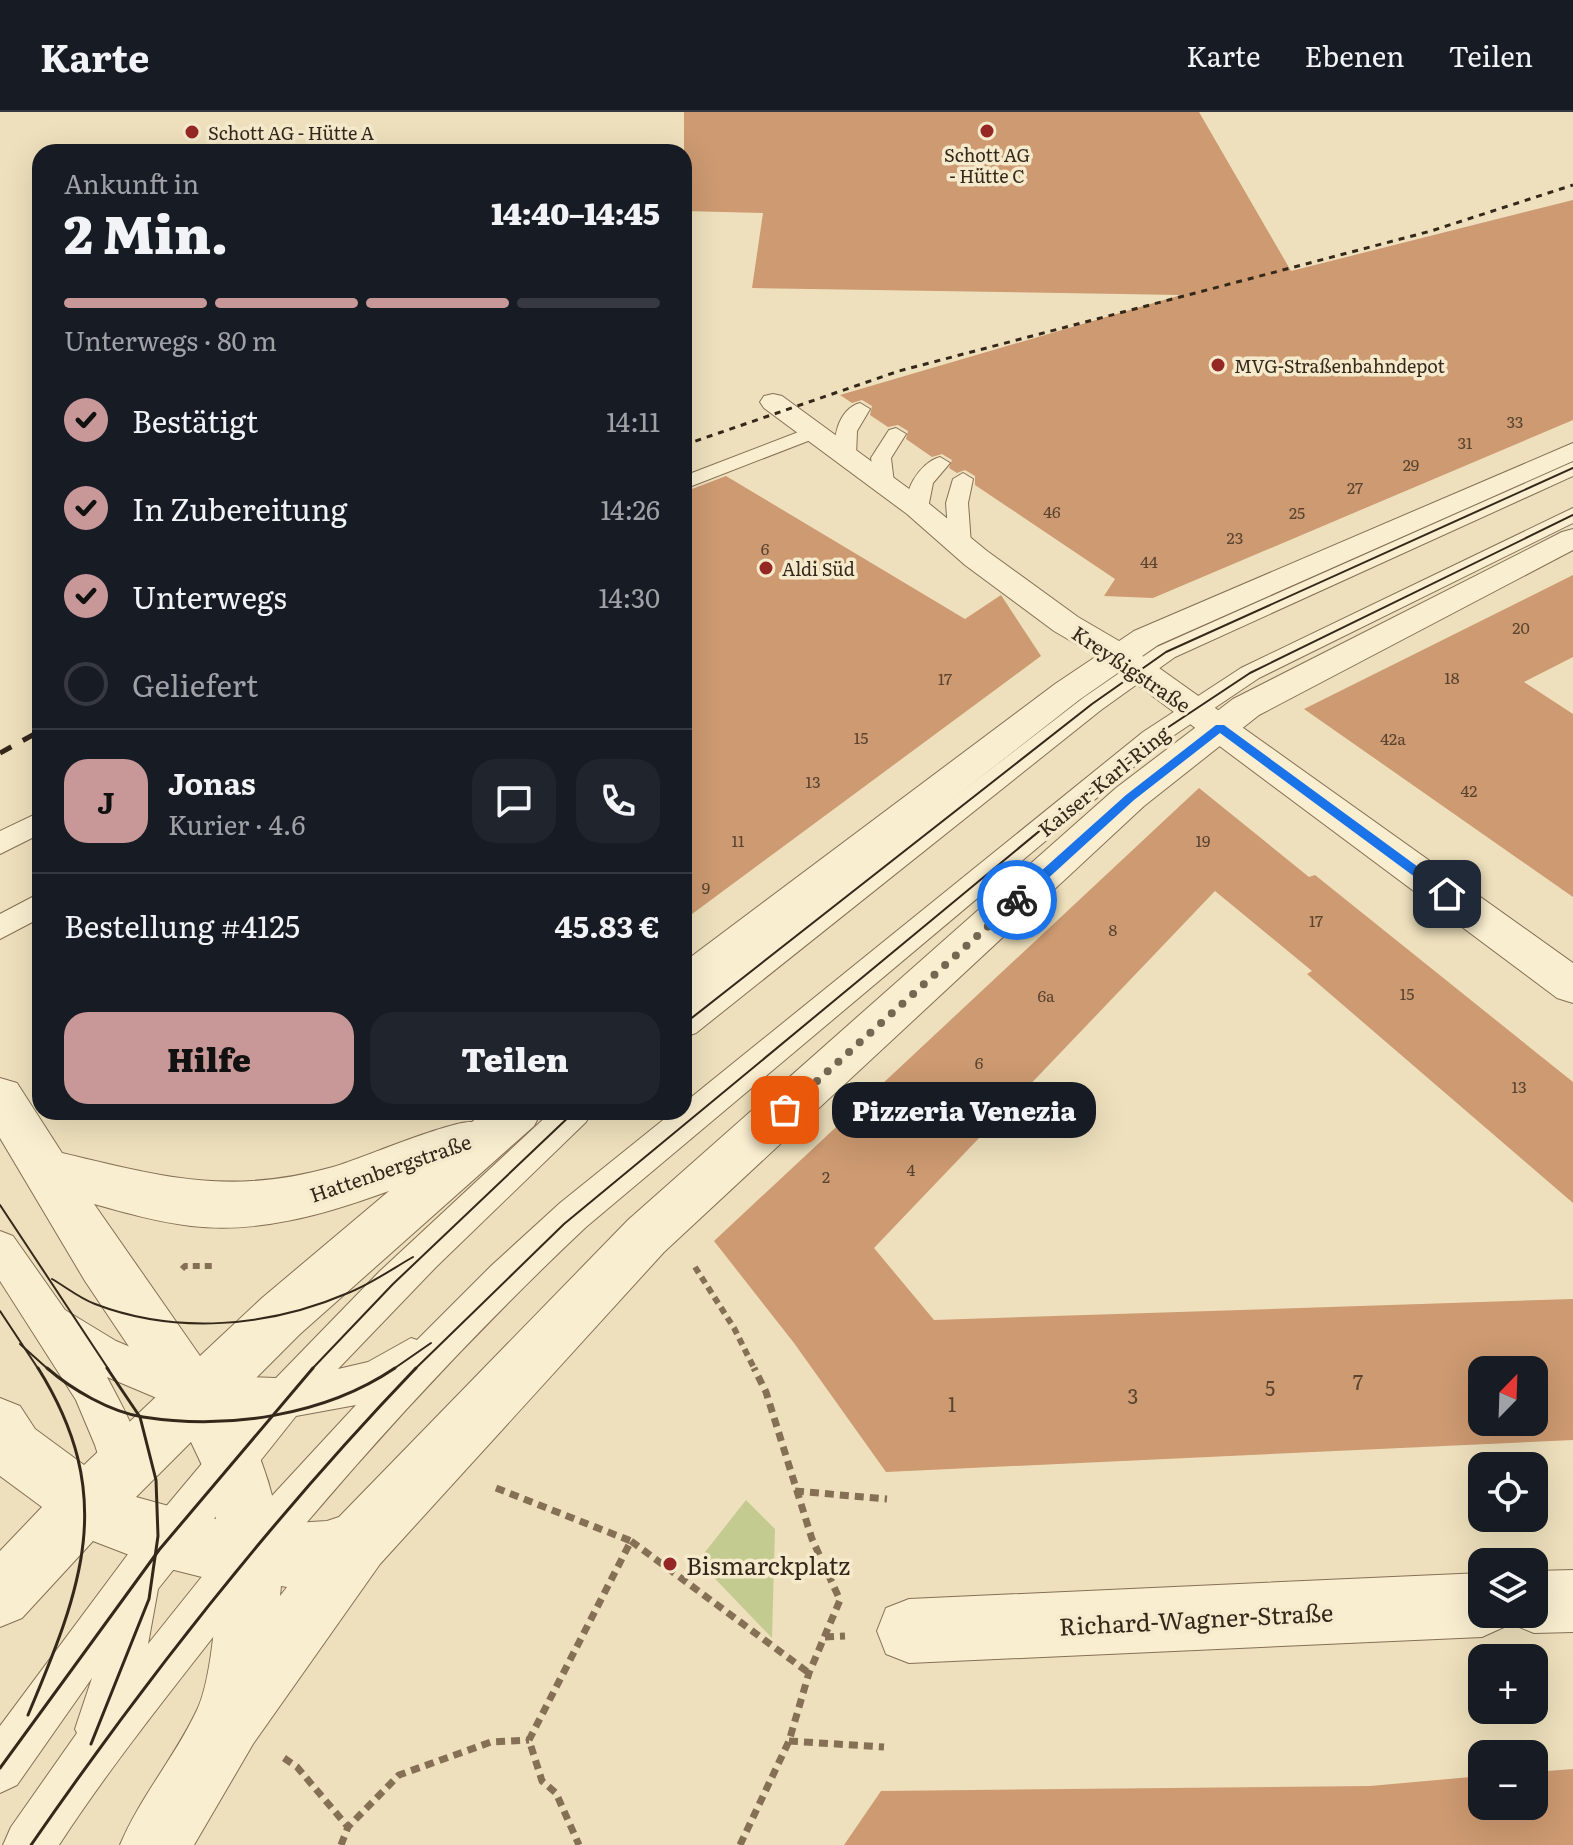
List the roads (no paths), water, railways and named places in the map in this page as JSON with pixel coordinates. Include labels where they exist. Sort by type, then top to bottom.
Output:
[{"type":"street","name":"Kreyßigstraße","points":[[773,402],[883,483],[917,502],[960,544],[1066,624],[1130,663],[1573,986]]},
{"type":"street","points":[[692,980],[1067,692],[1130,663],[1177,623],[1573,451]]},
{"type":"street","name":"Kaiser-Karl-Ring","points":[[358,1542],[1130,797],[1206,718],[1275,689],[1573,538]]},
{"type":"street","points":[[0,1097],[139,1317],[197,1395],[232,1460],[245,1508],[254,1738]]},
{"type":"street","points":[[0,1596],[129,1523],[197,1395],[293,1305],[503,1123]]},
{"type":"street","name":"Hattenbergstraße","points":[[48,1171],[192,1204],[241,1205],[305,1197],[503,1123]]},
{"type":"street","points":[[0,1426],[14,1450],[129,1523],[248,1555],[289,1556],[327,1552],[358,1542]]},
{"type":"street","points":[[155,1845],[254,1738],[358,1542]]},
{"type":"street","points":[[1548,1602],[1573,1601]]},
{"type":"street","name":"Richard-Wagner-Straße","points":[[909,1631],[1468,1606]]},
{"type":"lane","points":[[846,456],[843,437],[851,419],[860,409]]},
{"type":"lane","points":[[692,480],[814,432]]},
{"type":"lane","points":[[883,483],[881,458],[896,434]]},
{"type":"lane","points":[[917,502],[931,470],[932,458]]},
{"type":"lane","points":[[692,1018],[1092,704],[1130,663],[1573,468]]},
{"type":"lane","points":[[960,544],[956,503],[963,479]]},
{"type":"lane","name":"Kaiser-Karl-Ring","points":[[692,1117],[1152,738],[1206,718],[1250,673],[1573,515]]},
{"type":"lane","points":[[0,844],[32,826]]},
{"type":"lane","points":[[0,928],[32,909]]},
{"type":"lane","points":[[0,1768],[129,1523],[232,1460],[335,1343],[566,1120]]},
{"type":"lane","name":"Kaiser-Karl-Ring","points":[[461,1322],[573,1215],[688,1120]]},
{"type":"lane","points":[[0,1248],[99,1399],[115,1435],[129,1523],[117,1675],[101,1725],[78,1771]]},
{"type":"lane","points":[[46,1319],[102,1355],[197,1395],[286,1398],[377,1380],[461,1322]]},
{"type":"lane","points":[[29,1845],[78,1771],[248,1555],[461,1322]]},
{"type":"tram line","points":[[692,1018],[1092,704],[1166,652],[1573,468]]},
{"type":"tram line","points":[[692,1118],[1152,738],[1250,673],[1573,515]]},
{"type":"tram line","points":[[311,1370],[393,1284],[566,1120]]},
{"type":"tram line","points":[[415,1369],[564,1224],[690,1120]]},
{"type":"tram line","points":[[0,1205],[109,1370]]},
{"type":"tram line","points":[[52,1279],[89,1302],[126,1314],[158,1320],[222,1323],[255,1320],[318,1305],[365,1285],[413,1257]]},
{"type":"tram line","points":[[0,1311],[24,1348]]},
{"type":"tram line","points":[[394,1368],[431,1343]]},
{"type":"tram line","points":[[20,1344],[24,1348]]},
{"type":"tram line","points":[[24,1348],[49,1370]]},
{"type":"tram line","points":[[24,1348],[39,1370]]},
{"type":"tram line","points":[[28,1715],[64,1625],[83,1542],[84,1500],[78,1458],[63,1414],[38,1368]]},
{"type":"tram line","points":[[47,1368],[67,1384],[104,1405],[139,1416]]},
{"type":"tram line","points":[[107,1368],[139,1416]]},
{"type":"tram line","points":[[273,1415],[313,1368]]},
{"type":"tram line","points":[[273,1415],[337,1398],[394,1368]]},
{"type":"tram line","points":[[31,1845],[214,1599],[312,1481],[415,1369]]},
{"type":"tram line","points":[[139,1416],[208,1422],[273,1415]]},
{"type":"tram line","points":[[155,1555],[273,1415]]},
{"type":"tram line","points":[[139,1416],[156,1480],[158,1536],[155,1555]]},
{"type":"tram line","points":[[0,1768],[155,1555]]},
{"type":"tram line","points":[[91,1744],[149,1599],[155,1555]]},
{"type":"railway","points":[[692,442],[899,371],[1431,231],[1573,185]]},
{"type":"railway","points":[[0,753],[32,735]]},
{"type":"place","name":"Schott AG - Hütte C","points":[[987,131]]},
{"type":"place","name":"Schott AG - Hütte A","points":[[192,132]]},
{"type":"place","name":"MVG-Straßenbahndepot","points":[[1218,365]]},
{"type":"place","name":"Aldi Süd","points":[[766,568]]},
{"type":"place","name":"Pizzeria Venezia","points":[[785,1110]]},
{"type":"place","name":"Bismarckplatz","points":[[670,1564]]}]
